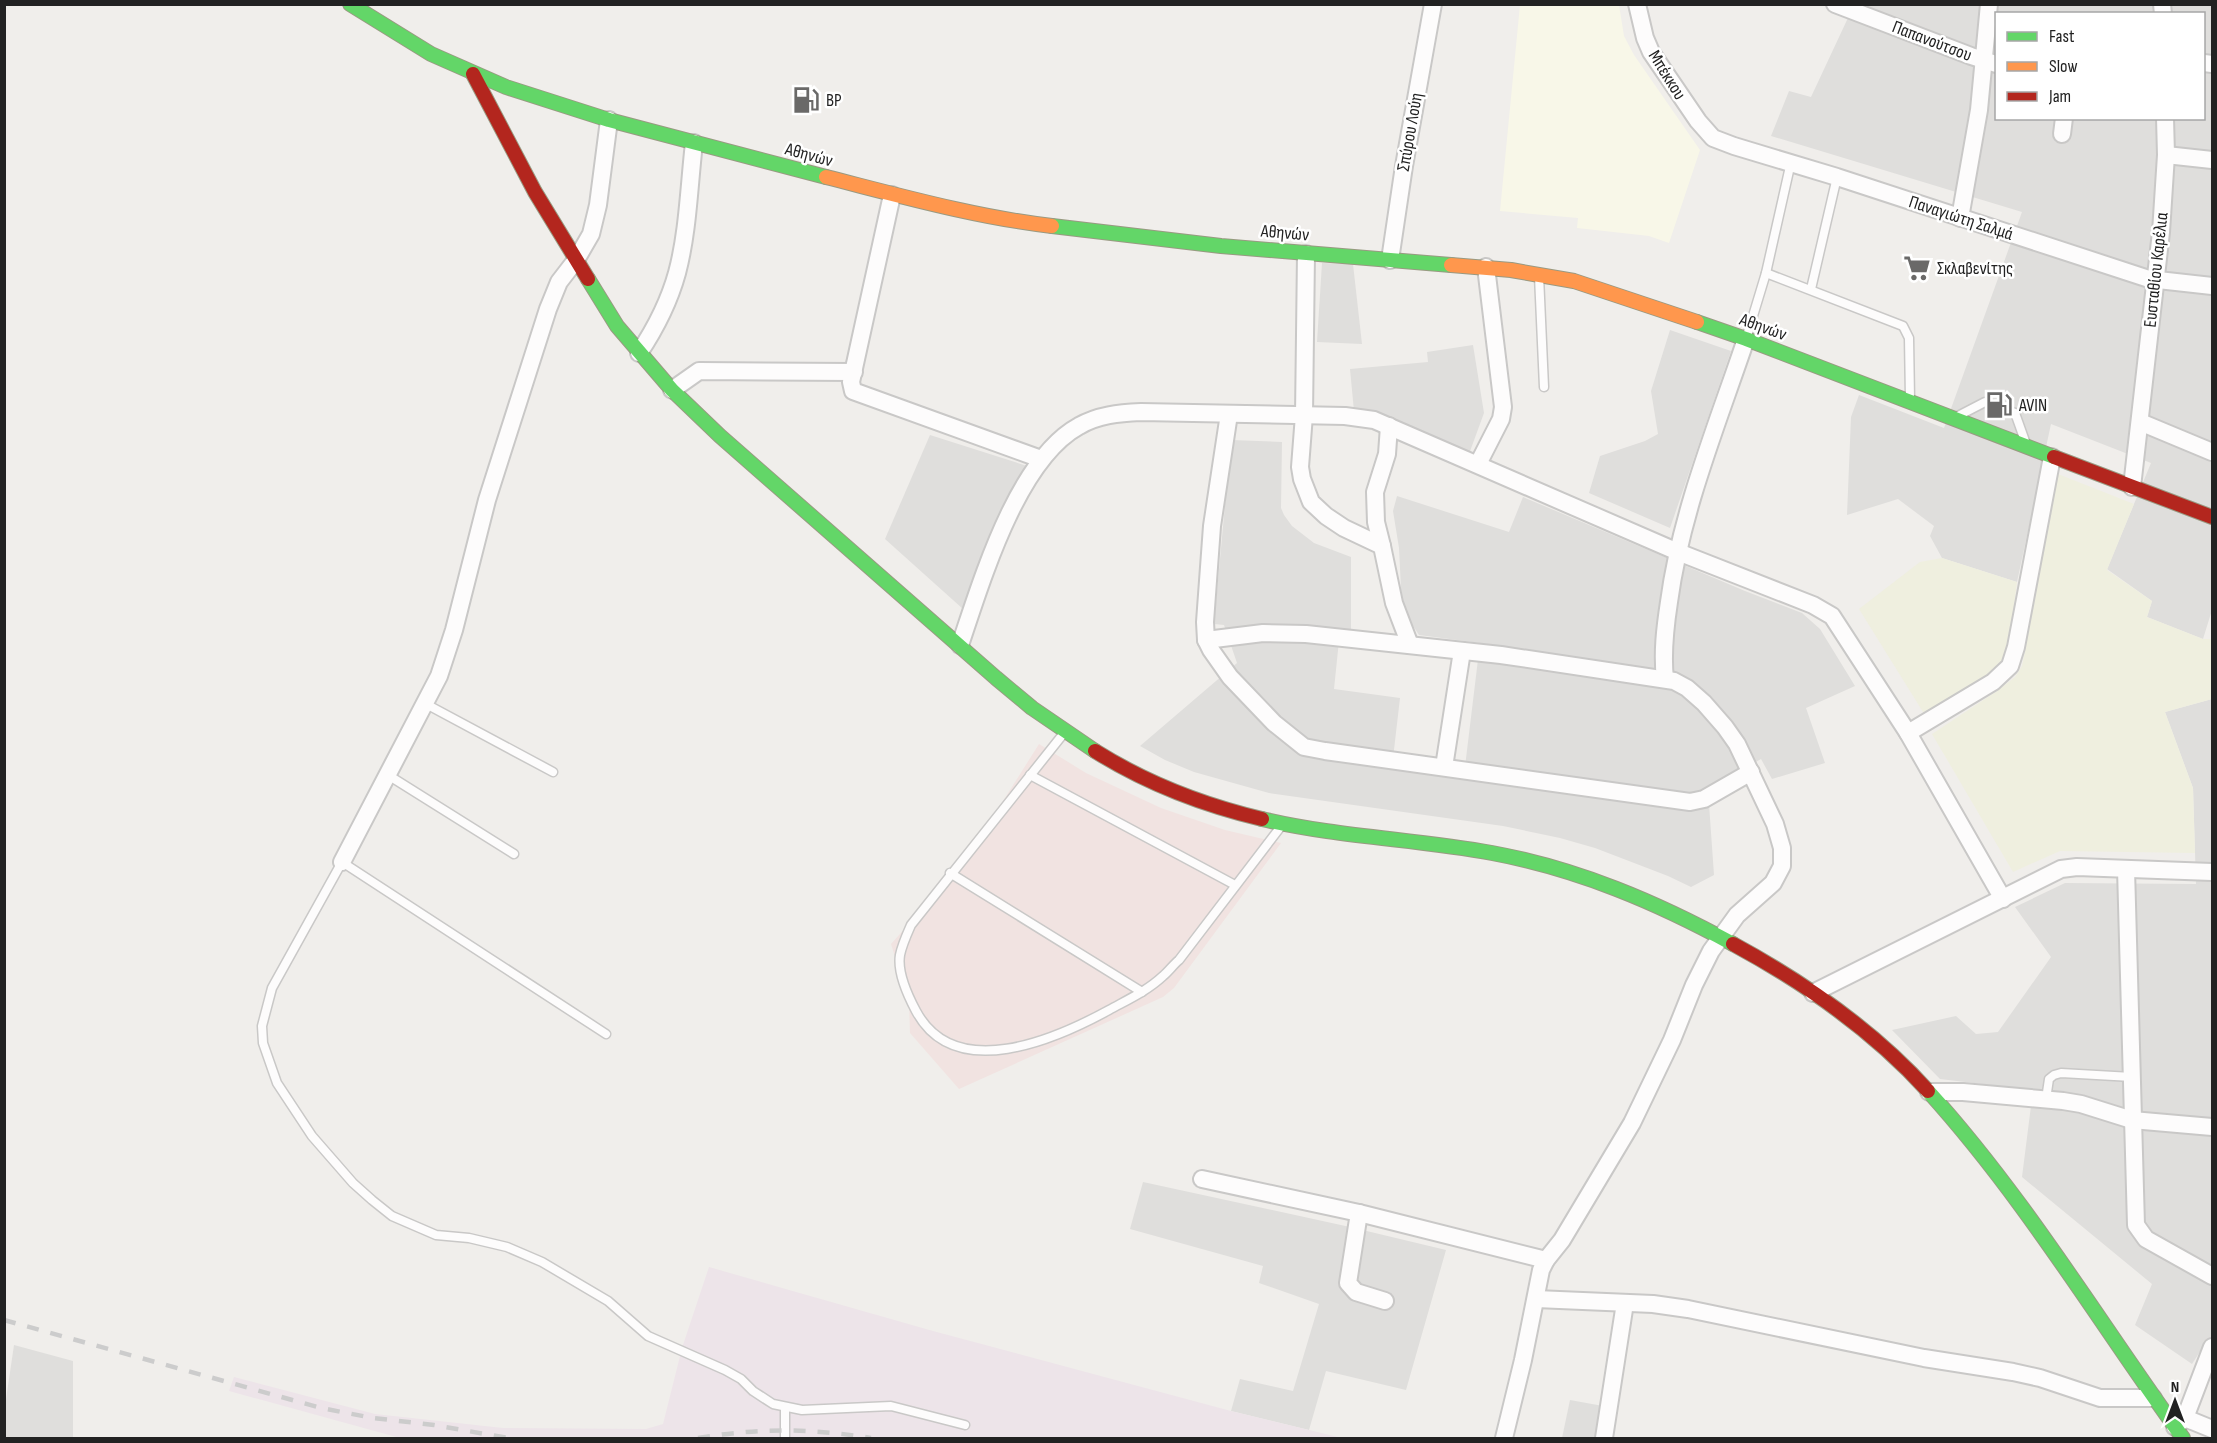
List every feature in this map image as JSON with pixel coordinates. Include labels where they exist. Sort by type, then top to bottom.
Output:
[{"type":"street","name":"Αθηνών","points":[[350,4],[409,42],[473,74],[506,87],[609,120],[892,195],[1010,221],[1306,254],[1486,267],[1539,273],[1594,286],[1746,339],[2212,517]]},
{"type":"street","name":"Σπύρου Λούη","points":[[1390,260],[1404,165],[1433,4]]},
{"type":"street","name":"Μπέκκου","points":[[1637,4],[1645,38],[1651,52],[1698,121],[1713,138]]},
{"type":"street","name":"Παπανούτσου","points":[[1835,4],[1990,62]]},
{"type":"street","points":[[1960,218],[1990,62],[1989,4]]},
{"type":"street","points":[[473,74],[535,192],[617,326],[672,390],[777,487],[993,676],[1064,732],[1106,760],[1155,784],[1213,806],[1283,824],[1430,842],[1538,863],[1624,891],[1669,910],[1756,955],[1790,976],[1865,1030],[1929,1092],[2024,1209],[2100,1317],[2153,1398],[2181,1428],[2212,1429]]},
{"type":"street","points":[[342,862],[440,676],[487,500],[548,309],[559,282],[588,241],[594,223],[609,120]]},
{"type":"street","name":"Ευσταθίου Καρέλια","points":[[2132,487],[2155,280],[2166,155],[2165,120]]},
{"type":"street","name":"Παναγιώτη Σαλμά","points":[[1713,138],[2155,280],[2212,286]]},
{"type":"street","points":[[639,353],[655,328],[676,276],[681,257],[694,143]]},
{"type":"street","points":[[2166,155],[2212,160]]},
{"type":"street","points":[[892,195],[852,388],[859,395],[1041,459]]},
{"type":"street","points":[[1306,254],[1304,415],[1300,467],[1305,487],[1311,502],[1326,516],[1344,528],[1382,546]]},
{"type":"street","points":[[1478,464],[1501,419],[1503,407],[1486,267]]},
{"type":"street","points":[[1665,679],[1663,646],[1678,552],[1686,520],[1746,339]]},
{"type":"street","points":[[672,390],[699,371],[854,372]]},
{"type":"street","points":[[960,645],[984,574],[1024,487],[1054,443],[1073,429],[1094,419],[1113,414],[1159,412],[1359,417],[1374,420],[1678,552],[1813,605],[1832,616],[1908,733],[2003,899]]},
{"type":"street","points":[[1229,414],[1212,526],[1205,622],[1206,640],[1218,661],[1258,708],[1287,735],[1304,747],[1690,802],[1704,799],[1751,772]]},
{"type":"street","points":[[2140,422],[2212,452]]},
{"type":"street","points":[[1389,426],[1387,454],[1375,492],[1376,522],[1394,603],[1410,645]]},
{"type":"street","points":[[1908,733],[1993,682],[2010,666],[2016,647],[2052,457]]},
{"type":"street","points":[[1206,640],[1245,634],[1285,633],[1462,651],[1665,679],[1687,688],[1712,711],[1737,744],[1766,802],[1781,841],[1782,866],[1773,883],[1743,909],[1720,937],[1699,974],[1672,1040],[1632,1123],[1562,1240],[1541,1270],[1504,1438]]},
{"type":"street","points":[[1444,767],[1462,651]]},
{"type":"street","points":[[1813,993],[2061,869],[2077,867],[2212,872]]},
{"type":"street","points":[[2126,869],[2136,1224],[2146,1239],[2212,1276]]},
{"type":"street","points":[[1929,1092],[1963,1092],[2046,1099],[2081,1104],[2132,1120],[2212,1127]]},
{"type":"street","points":[[1202,1179],[1359,1213],[1546,1260]]},
{"type":"street","points":[[1359,1213],[1348,1283],[1356,1292],[1385,1301]]},
{"type":"street","points":[[1536,1299],[1653,1304],[1722,1315],[1880,1349],[2013,1372],[2040,1378],[2100,1398],[2153,1398]]},
{"type":"street","points":[[1604,1438],[1625,1303]]},
{"type":"street","points":[[2181,1428],[2212,1347]]},
{"type":"lane","points":[[1746,339],[1766,273],[1791,162]]},
{"type":"lane","points":[[1811,289],[1837,177]]},
{"type":"lane","points":[[1539,273],[1544,387]]},
{"type":"lane","points":[[1766,273],[1903,326],[1909,338],[1910,402]]},
{"type":"lane","points":[[1952,419],[1985,402],[2015,413],[2027,447]]},
{"type":"lane","points":[[426,704],[553,772]]},
{"type":"lane","points":[[1064,732],[911,925],[900,957],[905,991],[919,1018],[942,1040],[974,1050],[1010,1048],[1042,1041],[1081,1025],[1142,992],[1179,960],[1283,824]]},
{"type":"lane","points":[[388,775],[514,854]]},
{"type":"lane","points":[[1030,775],[1235,885]]},
{"type":"lane","points":[[606,1034],[342,862],[272,988],[261,1026],[263,1043],[277,1083],[312,1136],[352,1183],[392,1216],[436,1235],[469,1238],[507,1247],[542,1262],[608,1301],[648,1336],[725,1370],[764,1399],[785,1408],[891,1406],[965,1425]]},
{"type":"lane","points":[[950,873],[1142,992]]},
{"type":"lane","points":[[2046,1099],[2049,1079],[2061,1073],[2132,1077]]},
{"type":"lane","points":[[785,1408],[785,1438]]},
{"type":"shaded area","points":[[1520,5],[1619,5],[1624,36],[1634,55],[1700,150],[1669,243],[1649,236],[1577,228],[1578,218],[1500,211]]},
{"type":"shaded area","points":[[1854,5],[2212,5],[2212,610],[2203,639],[2147,617],[2152,601],[2107,569],[2151,463],[2051,424],[2017,582],[1942,558],[1930,536],[1934,526],[1898,499],[1847,515],[1851,417],[1859,395],[1944,428],[2022,212],[1771,136],[1789,91],[1811,97]]},
{"type":"shaded area","points":[[1322,263],[1353,264],[1362,344],[1317,342]]},
{"type":"shaded area","points":[[1670,330],[1731,351],[1670,528],[1589,493],[1600,456],[1645,441],[1658,434],[1651,391]]},
{"type":"shaded area","points":[[1473,345],[1484,413],[1469,454],[1354,411],[1350,369],[1428,362],[1427,352]]},
{"type":"shaded area","points":[[930,435],[1027,466],[963,609],[885,539]]},
{"type":"shaded area","points":[[1231,440],[1282,442],[1281,508],[1284,515],[1292,526],[1314,543],[1351,557],[1351,631],[1340,631],[1334,689],[1400,698],[1392,767],[1464,775],[1480,643],[1419,635],[1402,609],[1399,548],[1393,511],[1397,496],[1509,532],[1523,497],[1802,613],[1820,629],[1855,686],[1806,708],[1825,763],[1772,779],[1761,759],[1708,790],[1714,875],[1691,887],[1595,848],[1560,838],[1503,826],[1269,793],[1194,772],[1165,760],[1140,746],[1237,663],[1224,625],[1214,624]]},
{"type":"shaded area","points":[[2212,699],[2212,1348],[2205,1344],[2192,1364],[2135,1325],[2152,1284],[2022,1177],[2033,1090],[1940,1079],[1892,1030],[1956,1016],[1976,1034],[1998,1032],[2051,957],[2015,907],[2065,883],[2196,884],[2193,788],[2165,712]]},
{"type":"shaded area","points":[[1039,744],[1086,773],[1161,808],[1225,830],[1281,843],[1174,988],[1163,997],[959,1089],[910,1033],[909,1001],[891,944],[966,860]]},
{"type":"shaded area","points":[[1143,1182],[1446,1250],[1406,1390],[1326,1371],[1309,1430],[1231,1411],[1240,1379],[1293,1391],[1319,1304],[1259,1283],[1263,1266],[1130,1229]]},
{"type":"shaded area","points":[[709,1267],[933,1331],[1231,1411],[1342,1438],[400,1438],[229,1391],[234,1377],[375,1414],[503,1428],[646,1429],[663,1424],[682,1348]]},
{"type":"shaded area","points":[[14,1345],[73,1361],[73,1438],[5,1438],[5,1406]]},
{"type":"shaded area","points":[[1570,1400],[1603,1406],[1598,1438],[1562,1438]]},
{"type":"green space","points":[[2058,474],[2134,504],[2107,570],[2152,601],[2147,617],[2203,639],[2212,639],[2212,699],[2165,712],[2193,788],[2195,853],[2060,851],[2013,872],[1932,734],[1997,691],[2015,677],[2022,666]]},
{"type":"green space","points":[[1942,558],[2017,582],[2009,647],[2003,662],[1995,672],[1930,714],[1923,712],[1859,609],[1920,562]]},
{"type":"railway","points":[[4,1320],[321,1408],[508,1438]]},
{"type":"railway","points":[[698,1438],[742,1432],[784,1430],[827,1432],[871,1438]]},
{"type":"traffic: fast","points":[[350,4],[431,54],[506,87],[609,120],[826,177]]},
{"type":"traffic: fast","points":[[1052,226],[1221,246],[1451,265]]},
{"type":"traffic: fast","points":[[588,279],[617,326],[672,390],[720,436],[996,678],[1032,708],[1095,751]]},
{"type":"traffic: fast","points":[[1697,322],[2054,457]]},
{"type":"traffic: fast","points":[[1262,819],[1319,830],[1492,853],[1555,868],[1646,901],[1733,944]]},
{"type":"traffic: fast","points":[[1928,1091],[1997,1174],[2029,1217],[2183,1438]]},
{"type":"traffic: slow","points":[[826,177],[966,212],[1052,226]]},
{"type":"traffic: slow","points":[[1451,265],[1511,270],[1574,281],[1697,322]]},
{"type":"traffic: jam","points":[[473,74],[535,192],[588,279]]},
{"type":"traffic: jam","points":[[2054,457],[2212,517]]},
{"type":"traffic: jam","points":[[1095,751],[1114,763],[1176,792],[1262,819]]},
{"type":"traffic: jam","points":[[1733,944],[1786,975],[1837,1009],[1884,1048],[1928,1091]]},
{"type":"place","name":"BP","points":[[806,100]]},
{"type":"place","name":"Σκλαβενίτης","points":[[1917,268]]},
{"type":"place","name":"AVIN","points":[[1999,405]]}]
